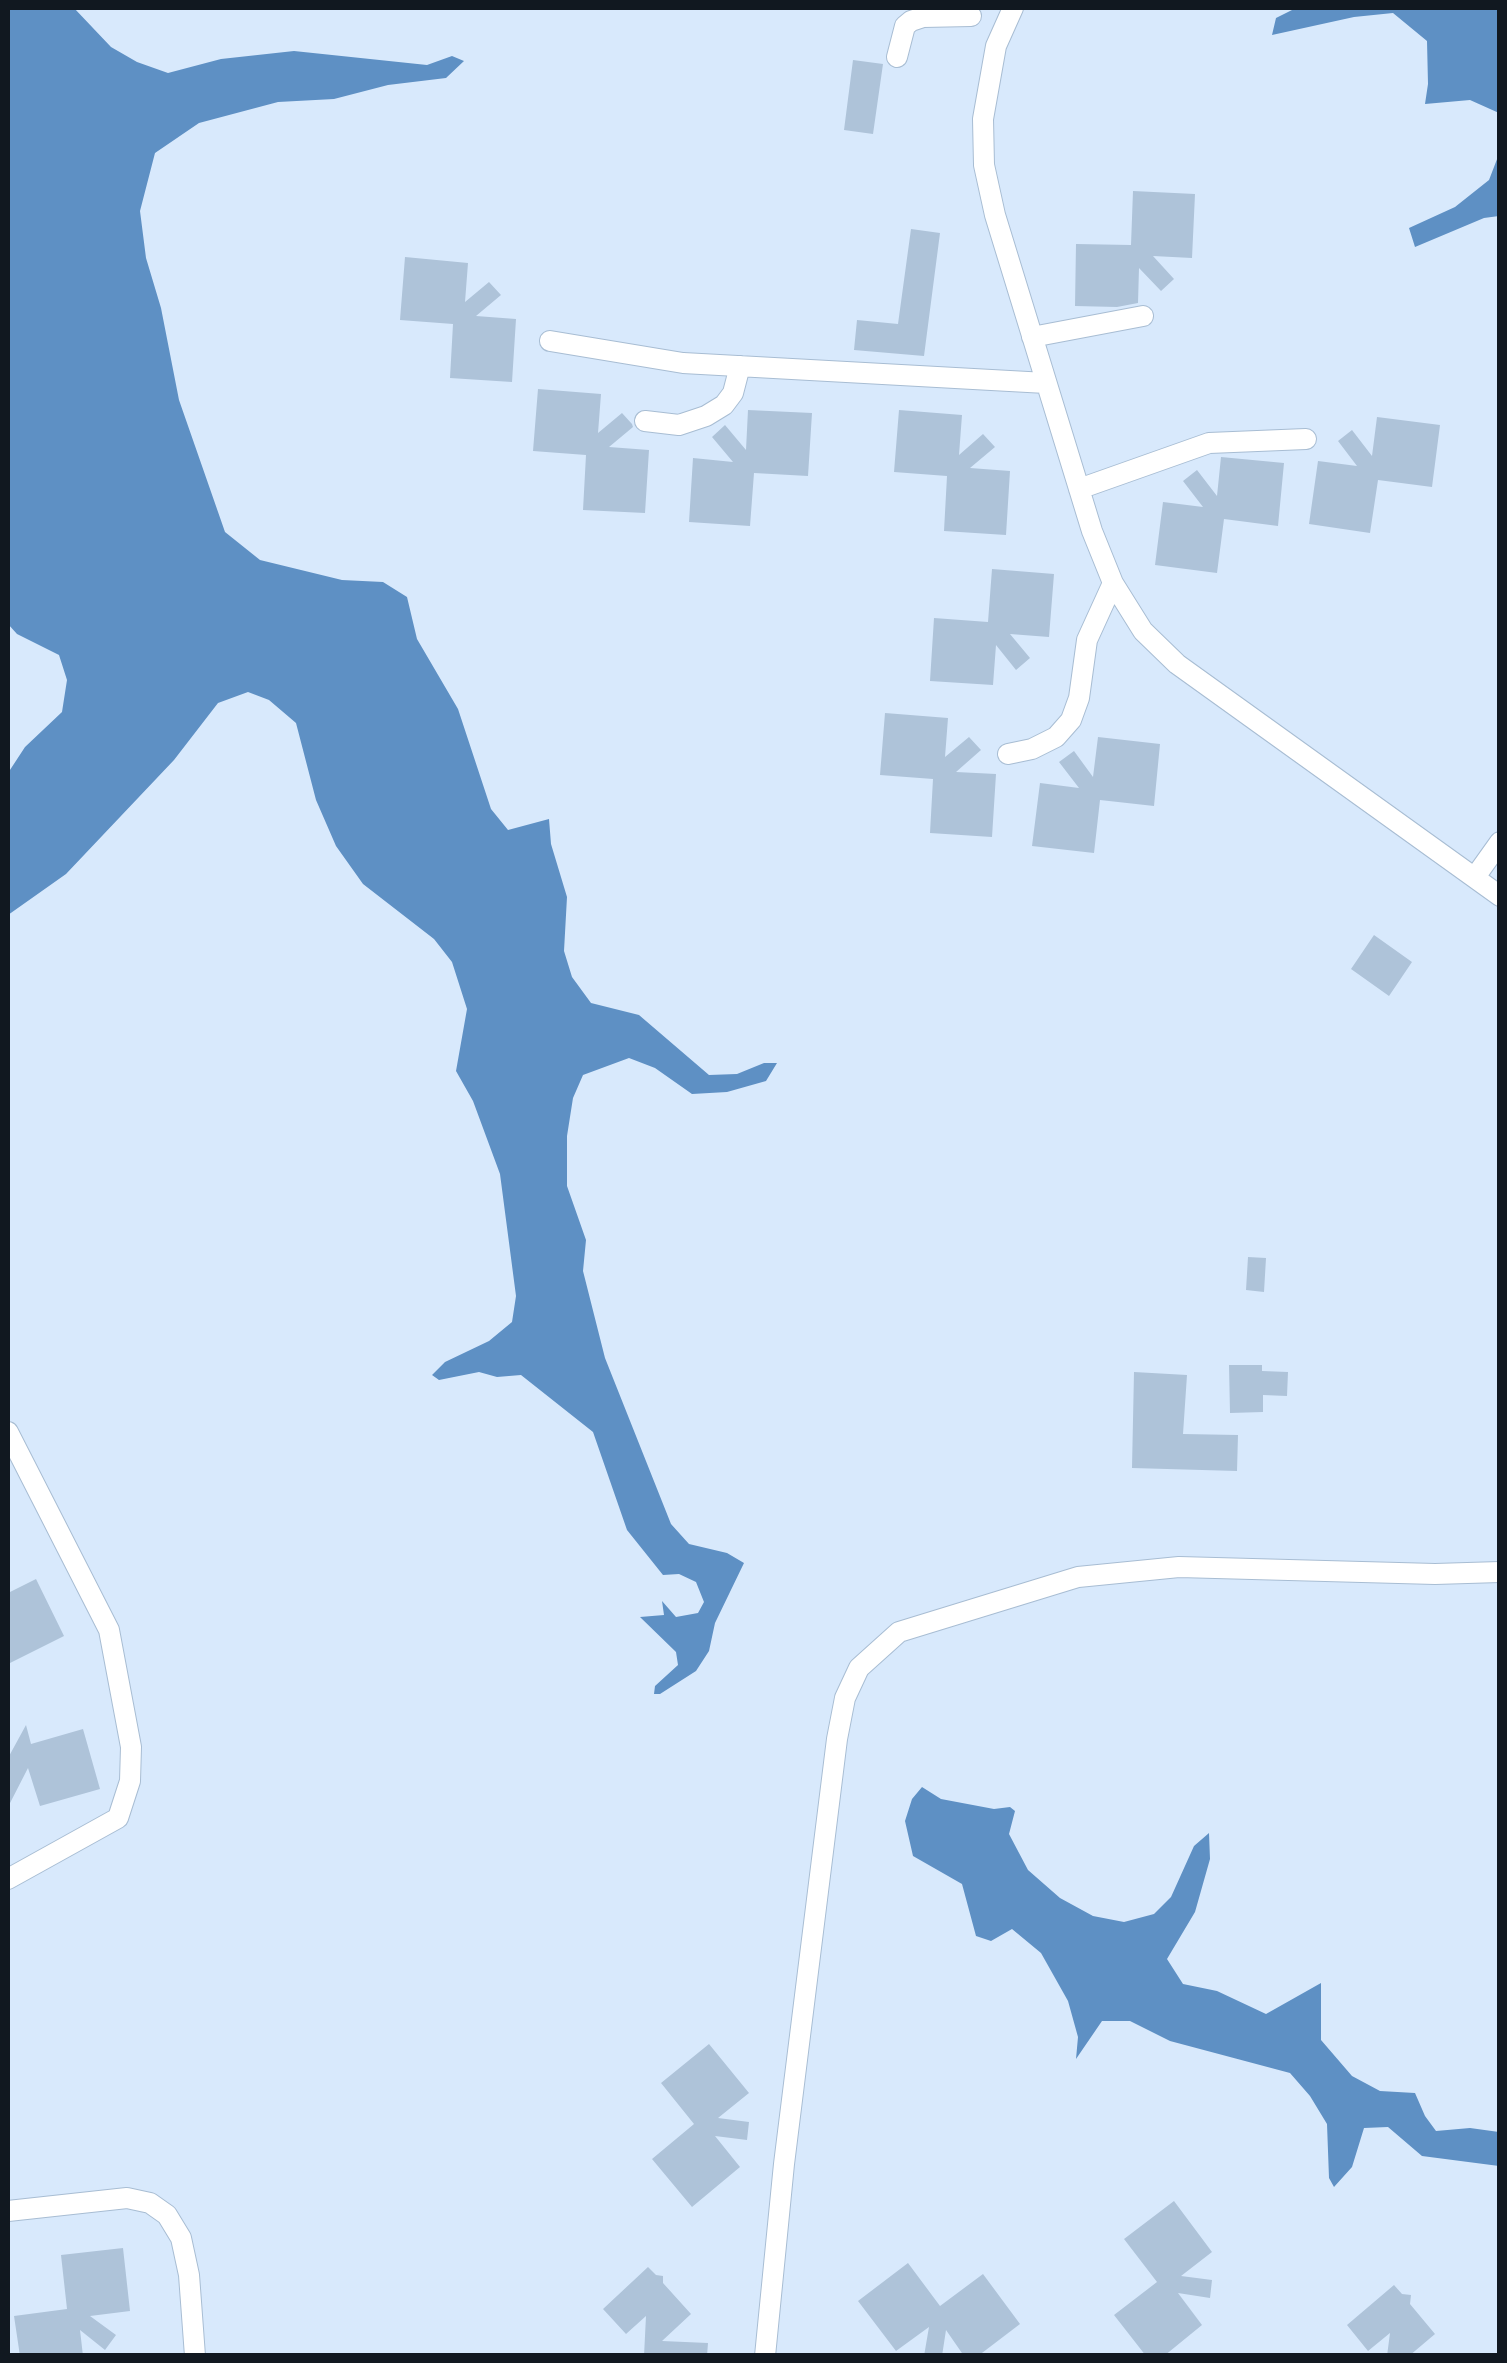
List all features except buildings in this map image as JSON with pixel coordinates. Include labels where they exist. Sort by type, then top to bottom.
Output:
[{"type":"street","points":[[1013,8],[996,46],[982,119],[984,164],[994,216],[1079,490],[1114,583],[1143,630],[1177,664],[1500,896]]},
{"type":"street","points":[[897,57],[905,26],[923,17],[969,12],[996,46]]},
{"type":"street","points":[[1032,337],[1143,316]]},
{"type":"street","points":[[550,341],[682,363],[1046,383]]},
{"type":"street","points":[[646,421],[679,424],[706,416],[724,405],[733,392],[740,366]]},
{"type":"street","points":[[1079,490],[1209,443],[1306,439]]},
{"type":"street","points":[[1008,754],[1056,737],[1071,720],[1079,698],[1087,640],[1114,583]]},
{"type":"street","points":[[1475,877],[1500,842]]},
{"type":"street","points":[[8,1432],[108,1630],[130,1746],[130,1781],[118,1818],[8,1879]]},
{"type":"street","points":[[765,2356],[786,2144],[838,1739],[846,1698],[859,1668],[898,1632],[1078,1577],[1179,1567],[1435,1574],[1500,1572]]},
{"type":"street","points":[[8,2210],[127,2198],[150,2203],[168,2215],[181,2238],[185,2256],[194,2356]]},
{"type":"water","points":[[8,8],[74,8],[111,47],[168,73],[221,59],[294,51],[427,65],[452,56],[464,61],[446,78],[388,85],[334,99],[278,102],[199,123],[155,153],[140,211],[146,258],[161,308],[179,400],[225,532],[260,560],[342,580],[383,582],[407,597],[417,639],[458,709],[491,809],[508,830],[549,819],[551,844],[567,897],[564,951],[572,977],[591,1003],[639,1015],[709,1075],[737,1074],[764,1063],[777,1063],[766,1081],[727,1092],[692,1094],[655,1068],[629,1058],[583,1075],[573,1098],[567,1136],[567,1186],[586,1240],[583,1271],[605,1358],[671,1524],[689,1544],[727,1553],[744,1563],[715,1623],[709,1651],[696,1671],[660,1694],[654,1694],[655,1686],[678,1665],[676,1652],[640,1617],[664,1615],[662,1601],[676,1617],[698,1613],[704,1602],[696,1582],[679,1574],[663,1575],[627,1530],[593,1432],[521,1375],[497,1377],[479,1372],[439,1380],[432,1375],[445,1362],[489,1341],[512,1322],[516,1296],[500,1174],[473,1101],[456,1071],[467,1009],[452,962],[434,939],[363,884],[336,846],[316,800],[296,723],[269,700],[248,692],[218,703],[174,760],[66,874],[8,915],[8,773],[25,747],[62,712],[67,680],[59,655],[17,634],[8,624]]},
{"type":"water","points":[[1296,8],[1499,8],[1499,113],[1470,100],[1425,104],[1427,41],[1393,13],[1354,17],[1272,35],[1276,18]]},
{"type":"water","points":[[1499,154],[1499,216],[1484,218],[1415,247],[1409,228],[1455,207],[1489,180]]},
{"type":"water","points":[[922,1787],[941,1799],[994,1809],[1010,1807],[1015,1811],[1009,1834],[1028,1870],[1060,1898],[1093,1916],[1124,1922],[1154,1914],[1171,1897],[1194,1846],[1209,1833],[1210,1859],[1195,1912],[1167,1959],[1183,1984],[1217,1991],[1266,2014],[1321,1983],[1321,2040],[1352,2076],[1380,2091],[1415,2093],[1436,2131],[1470,2128],[1499,2132],[1499,2166],[1422,2156],[1388,2127],[1364,2128],[1352,2167],[1334,2187],[1329,2178],[1327,2124],[1290,2073],[1170,2041],[1130,2021],[1102,2021],[1076,2059],[1078,2037],[1068,2001],[1041,1953],[1012,1929],[991,1941],[976,1936],[962,1884],[913,1856],[905,1821],[912,1799]]}]
